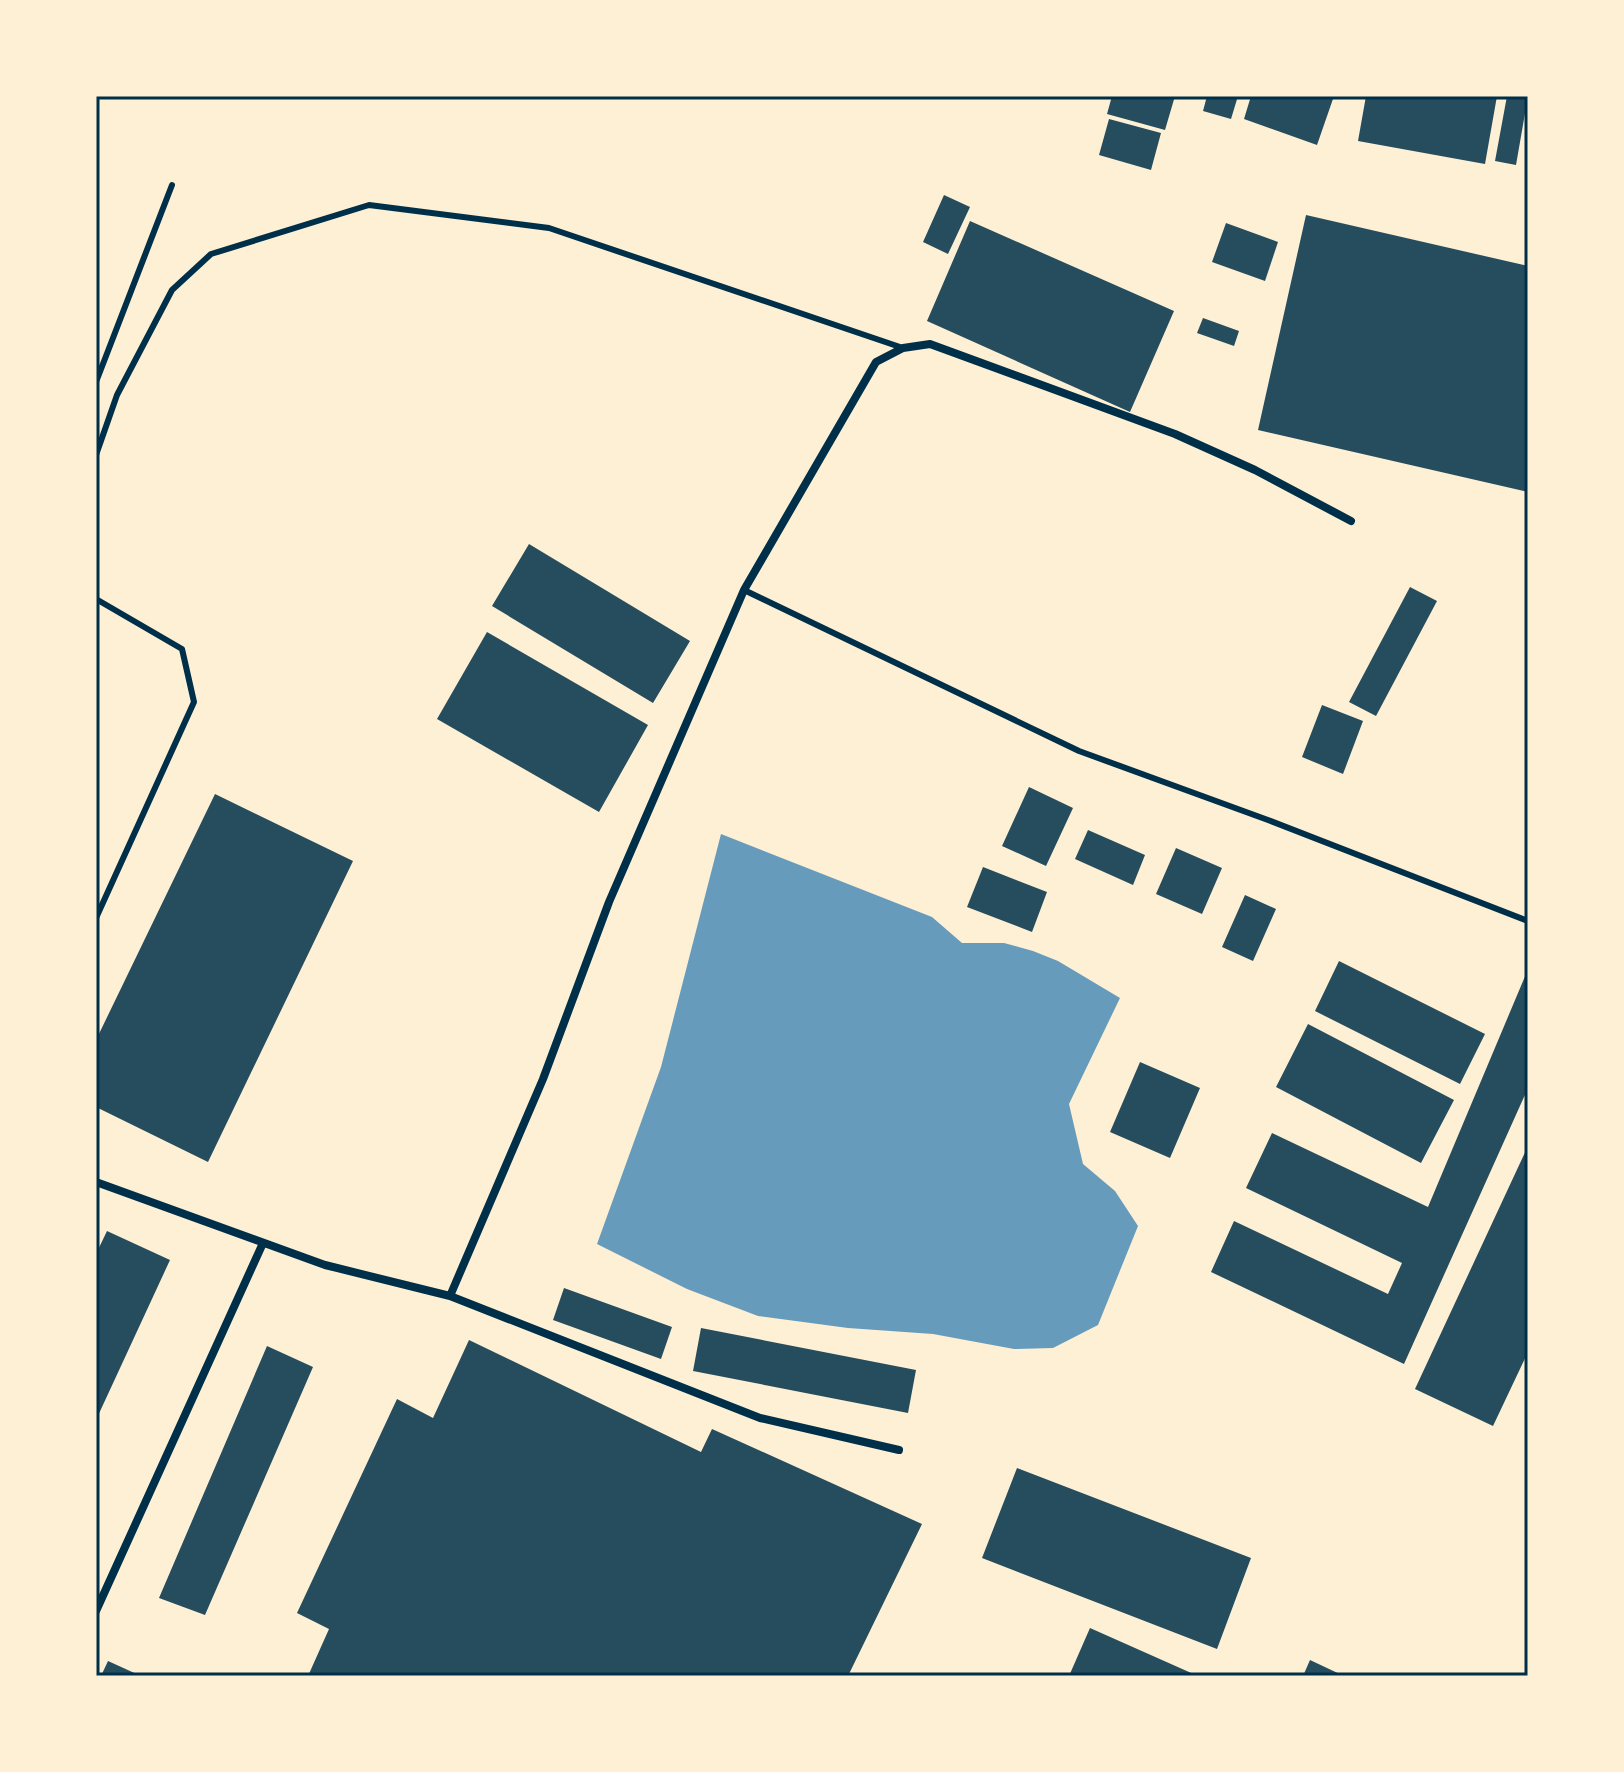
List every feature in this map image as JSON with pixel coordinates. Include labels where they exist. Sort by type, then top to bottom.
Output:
[{"type":"street","points":[[450,1296],[543,1079],[609,902],[744,590],[876,362],[903,348],[930,344],[1175,434],[1255,470],[1351,521]]},
{"type":"street","points":[[96,1182],[325,1265],[450,1296],[760,1418],[899,1450]]},
{"type":"street","points":[[96,1611],[263,1243]]},
{"type":"lane","points":[[96,382],[172,185]]},
{"type":"lane","points":[[96,455],[117,395],[172,290],[211,254],[369,205],[549,228],[903,348]]},
{"type":"lane","points":[[744,590],[1079,751],[1528,921]]},
{"type":"lane","points":[[96,599],[182,649],[194,702],[96,918]]},
{"type":"water","points":[[721,834],[932,917],[962,943],[1004,943],[1058,961],[1120,998],[1069,1104],[1083,1164],[1115,1191],[1138,1226],[1098,1325],[1053,1348],[1014,1349],[933,1334],[848,1328],[758,1316],[687,1289],[597,1244],[661,1067]]},
{"type":"building","points":[[1112,96],[1175,96],[1165,130],[1107,114]]},
{"type":"building","points":[[1207,96],[1238,96],[1231,119],[1203,111]]},
{"type":"building","points":[[1251,96],[1334,96],[1317,145],[1244,119]]},
{"type":"building","points":[[1366,96],[1497,96],[1485,164],[1358,141]]},
{"type":"building","points":[[1507,96],[1528,96],[1516,165],[1495,161]]},
{"type":"building","points":[[1109,119],[1161,133],[1151,170],[1099,155]]},
{"type":"building","points":[[944,195],[970,207],[948,254],[923,242]]},
{"type":"building","points":[[1306,215],[1528,266],[1528,492],[1258,430]]},
{"type":"building","points":[[970,221],[1174,311],[1130,412],[927,321]]},
{"type":"building","points":[[1226,223],[1278,242],[1265,281],[1212,262]]},
{"type":"building","points":[[1203,318],[1239,331],[1234,346],[1197,333]]},
{"type":"building","points":[[529,544],[690,641],[653,703],[492,606]]},
{"type":"building","points":[[1410,587],[1437,601],[1376,716],[1349,702]]},
{"type":"building","points":[[487,632],[648,725],[599,812],[437,719]]},
{"type":"building","points":[[1322,705],[1363,721],[1343,774],[1302,757]]},
{"type":"building","points":[[1029,787],[1073,808],[1046,866],[1002,846]]},
{"type":"building","points":[[215,794],[353,861],[208,1162],[96,1107],[96,1040]]},
{"type":"building","points":[[1088,830],[1145,855],[1133,885],[1075,859]]},
{"type":"building","points":[[1176,848],[1222,868],[1202,914],[1156,894]]},
{"type":"building","points":[[983,867],[1047,892],[1032,932],[967,907]]},
{"type":"building","points":[[1245,895],[1276,909],[1253,961],[1222,947]]},
{"type":"building","points":[[1339,961],[1485,1034],[1460,1084],[1315,1011]]},
{"type":"building","points":[[1526,974],[1528,1088],[1404,1364],[1211,1272],[1234,1221],[1388,1294],[1402,1263],[1246,1188],[1272,1133],[1428,1207]]},
{"type":"building","points":[[1308,1024],[1454,1100],[1421,1163],[1276,1087]]},
{"type":"building","points":[[1140,1062],[1200,1088],[1170,1158],[1110,1132]]},
{"type":"building","points":[[1528,1146],[1528,1352],[1493,1426],[1415,1389]]},
{"type":"building","points":[[107,1231],[170,1260],[96,1420],[96,1254]]},
{"type":"building","points":[[564,1288],[672,1327],[661,1359],[553,1320]]},
{"type":"building","points":[[701,1328],[916,1370],[908,1413],[693,1371]]},
{"type":"building","points":[[469,1340],[701,1452],[712,1429],[922,1524],[848,1676],[308,1676],[329,1629],[297,1613],[397,1399],[433,1418]]},
{"type":"building","points":[[267,1346],[313,1367],[205,1615],[159,1598]]},
{"type":"building","points":[[1017,1468],[1251,1558],[1217,1649],[982,1558]]},
{"type":"building","points":[[1090,1628],[1198,1676],[1069,1676]]},
{"type":"building","points":[[1310,1660],[1344,1676],[1303,1676]]},
{"type":"building","points":[[108,1661],[141,1676],[101,1676]]}]
